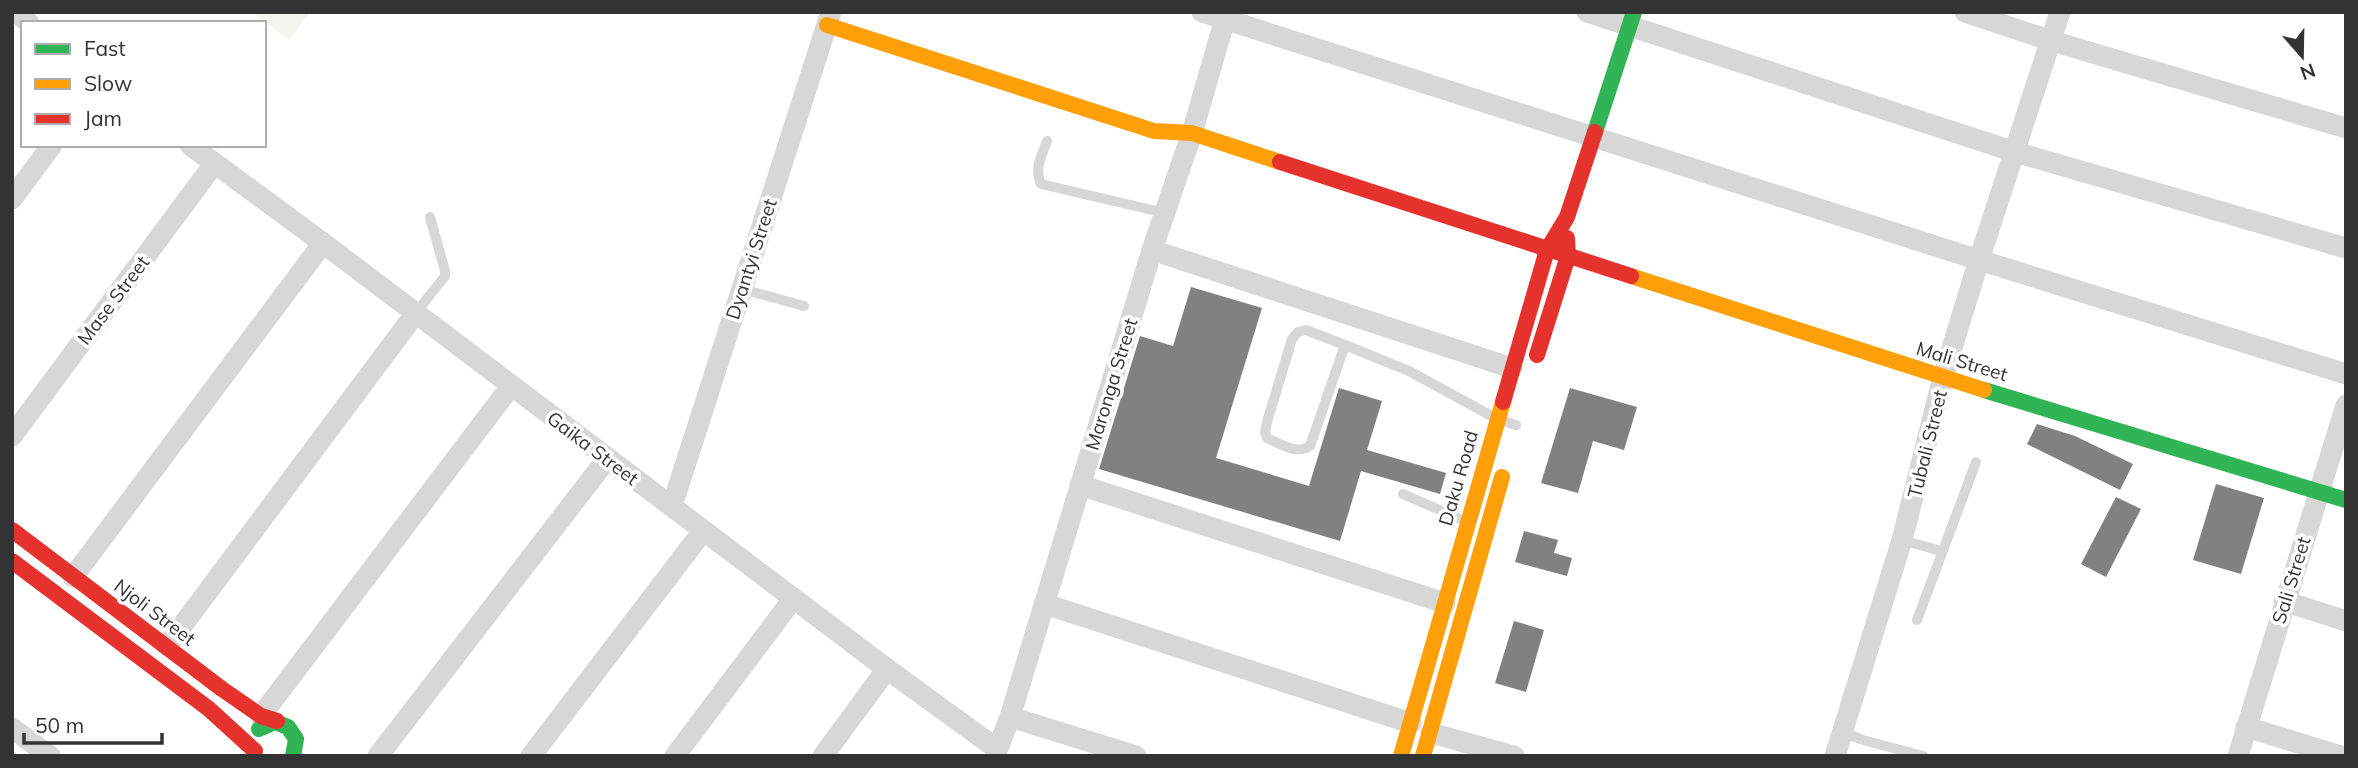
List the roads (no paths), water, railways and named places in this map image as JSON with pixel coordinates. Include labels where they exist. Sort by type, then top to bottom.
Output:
[{"type":"street","points":[[1202,12],[1226,15],[1592,138],[2346,374]]},
{"type":"street","points":[[1587,12],[1632,19],[2015,152],[2346,248]]},
{"type":"street","points":[[1965,12],[2052,41],[2346,128]]},
{"type":"street","name":"Tubali Street","points":[[1835,756],[1902,540],[1943,377],[2060,12]]},
{"type":"street","name":"Maronga Street","points":[[996,752],[1045,604],[1152,250],[1192,133],[1226,15]]},
{"type":"street","name":"Mali Street","points":[[829,19],[1154,131],[1192,133],[1943,377],[2346,500]]},
{"type":"street","name":"Dyantyi Street","points":[[671,506],[829,19]]},
{"type":"street","name":"Daku Road","points":[[1521,371],[1547,250],[1567,217],[1632,19]]},
{"type":"street","points":[[12,199],[51,147]]},
{"type":"street","name":"Gaika Street","points":[[193,147],[996,752]]},
{"type":"street","name":"Mase Street","points":[[12,436],[214,164]]},
{"type":"street","name":"Daku Road","points":[[1401,756],[1497,419],[1521,371],[1568,256],[1567,217]]},
{"type":"street","points":[[73,577],[323,243]]},
{"type":"street","points":[[1152,250],[1521,371]]},
{"type":"street","points":[[167,646],[415,314]]},
{"type":"street","points":[[257,753],[255,737],[258,730],[270,722],[269,719],[511,386]]},
{"type":"street","name":"Sali Street","points":[[2238,756],[2346,405]]},
{"type":"street","points":[[378,756],[607,459]]},
{"type":"street","points":[[1423,756],[1505,465]]},
{"type":"street","points":[[1080,485],[1445,603]]},
{"type":"street","name":"Njoli Street","points":[[12,530],[167,646],[269,719],[284,723],[294,732]]},
{"type":"street","points":[[531,756],[703,531]]},
{"type":"street","points":[[12,561],[209,709],[257,753]]},
{"type":"street","points":[[675,756],[793,599]]},
{"type":"street","points":[[2284,601],[2346,621]]},
{"type":"street","points":[[1045,604],[1411,723]]},
{"type":"street","points":[[823,756],[887,669]]},
{"type":"street","points":[[1010,716],[1136,756]]},
{"type":"street","points":[[2246,727],[2341,756]]},
{"type":"street","points":[[12,728],[50,756]]},
{"type":"street","points":[[294,732],[311,748]]},
{"type":"street","points":[[293,756],[297,746],[294,732]]},
{"type":"street","points":[[1430,733],[1514,756]]},
{"type":"lane","points":[[1047,141],[1037,168],[1041,184],[1165,212]]},
{"type":"lane","points":[[415,314],[445,276],[446,271],[430,217]]},
{"type":"lane","points":[[742,289],[804,306]]},
{"type":"lane","points":[[1345,345],[1310,446],[1297,450],[1267,438],[1267,422],[1295,335],[1306,330],[1345,345],[1409,371],[1497,419],[1516,425]]},
{"type":"lane","points":[[1917,620],[1976,462]]},
{"type":"lane","points":[[1403,494],[1467,522]]},
{"type":"lane","points":[[1902,540],[1941,551]]},
{"type":"lane","points":[[1842,732],[1888,752],[1923,756]]}]
